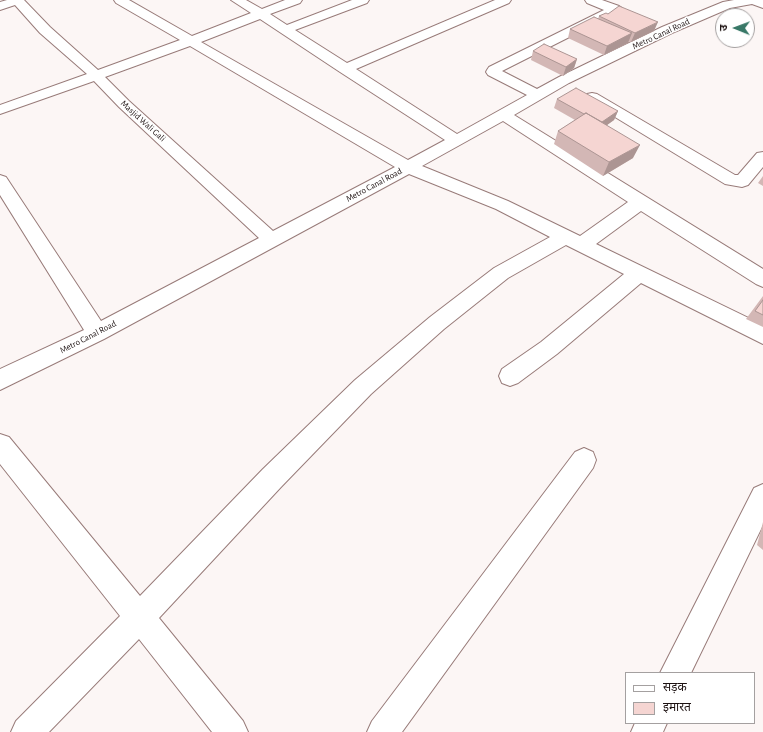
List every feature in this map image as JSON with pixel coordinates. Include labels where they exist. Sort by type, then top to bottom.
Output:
[{"type":"street","points":[[0,6],[17,0]]},
{"type":"street","name":"Masjid Wali Gali","points":[[17,0],[45,30],[95,74],[124,104],[271,239]]},
{"type":"street","points":[[120,0],[408,167],[502,204],[638,274],[763,335]]},
{"type":"street","points":[[237,0],[456,140]]},
{"type":"street","points":[[0,110],[95,74],[190,41],[296,0]]},
{"type":"street","points":[[285,30],[363,0]]},
{"type":"street","points":[[345,69],[505,0]]},
{"type":"street","points":[[591,0],[638,18]]},
{"type":"street","points":[[753,0],[763,4]]},
{"type":"street","points":[[753,0],[755,12],[759,17]]},
{"type":"street","name":"Metro Canal Road","points":[[0,380],[97,333],[408,167],[660,27],[727,4],[753,0]]},
{"type":"street","points":[[537,95],[493,72],[494,70],[615,9]]},
{"type":"street","points":[[564,80],[731,180],[742,180],[763,157]]},
{"type":"street","points":[[503,115],[763,279]]},
{"type":"street","points":[[0,181],[97,333]]},
{"type":"street","points":[[27,732],[139,618],[272,478],[363,387],[437,323],[501,273],[574,241],[641,202]]},
{"type":"street","points":[[510,376],[549,348],[638,274]]},
{"type":"street","points":[[0,445],[232,732]]},
{"type":"street","points":[[383,732],[584,460]]},
{"type":"street","points":[[676,672],[763,497]]},
{"type":"building","points":[[619,6],[658,22],[635,33],[599,16],[606,13],[608,14]]},
{"type":"building","points":[[594,17],[632,33],[607,46],[570,29]]},
{"type":"building","points":[[544,44],[577,59],[566,67],[533,51]]},
{"type":"building","points":[[576,88],[618,111],[602,122],[557,99]]},
{"type":"building","points":[[586,113],[640,145],[609,162],[558,131]]},
{"type":"building","points":[[763,300],[763,315],[755,311]]}]
